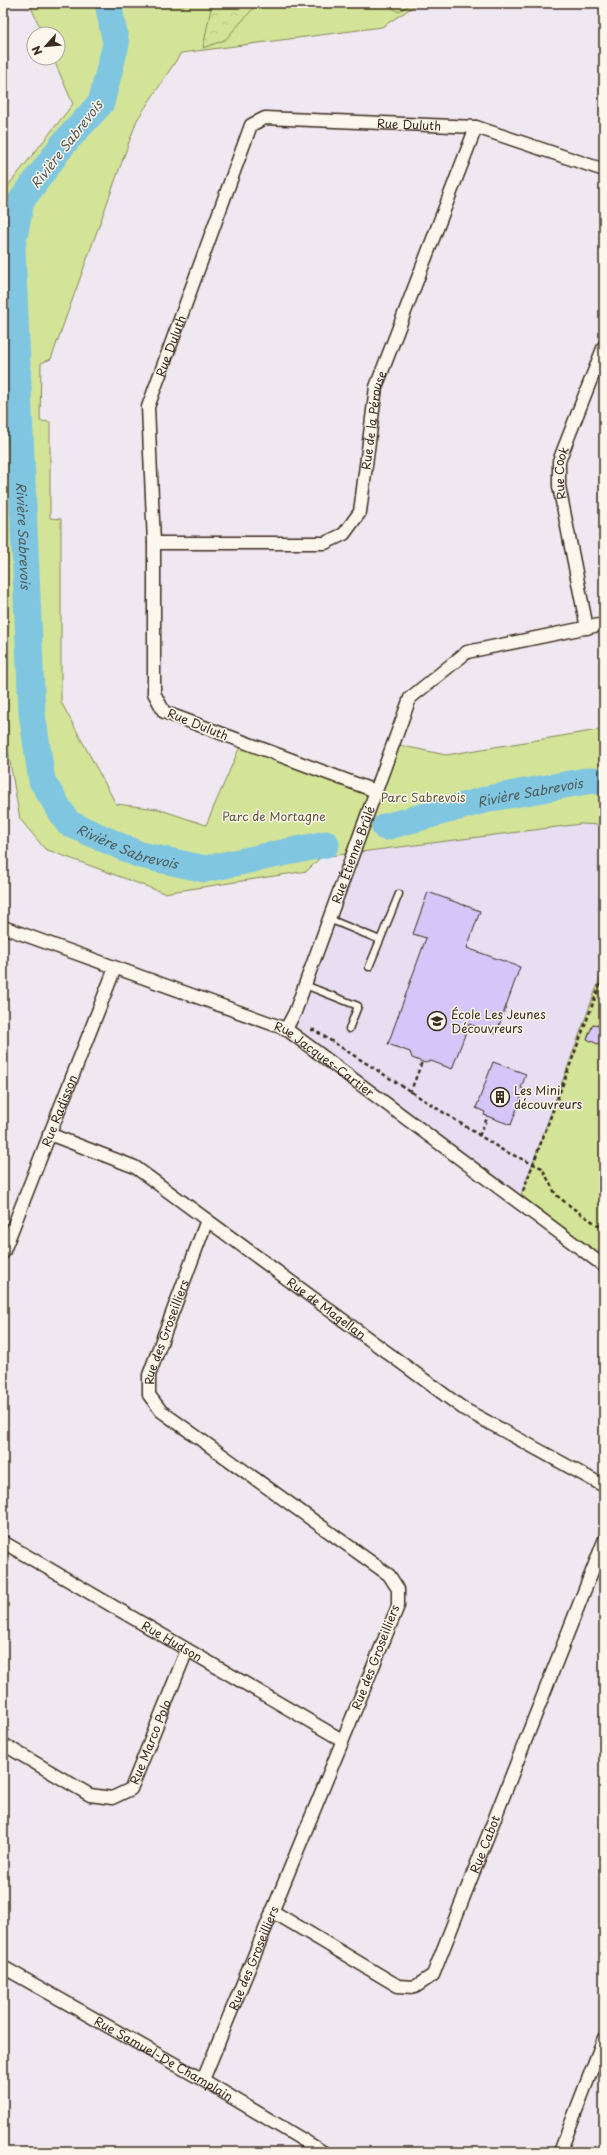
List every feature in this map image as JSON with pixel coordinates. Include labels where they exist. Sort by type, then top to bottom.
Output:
[{"type":"street","name":"Rue Duluth","points":[[375,791],[164,712],[154,693],[154,543],[148,407],[251,124],[265,118],[476,127],[604,170]]},
{"type":"street","name":"Rue de la Pérouse","points":[[154,543],[325,543],[344,534],[360,512],[376,387],[476,127]]},
{"type":"street","name":"Rue Cook","points":[[587,628],[559,486],[559,461],[604,346]]},
{"type":"street","name":"Rue Étienne Brûlé","points":[[286,1029],[295,1012],[410,698],[467,652],[604,624]]},
{"type":"street","name":"Rue Jacques-Cartier","points":[[3,927],[286,1029],[604,1266]]},
{"type":"street","name":"Rue Radisson","points":[[3,1253],[115,968]]},
{"type":"street","name":"Rue de Magellan","points":[[49,1134],[135,1167],[464,1408],[604,1486]]},
{"type":"street","name":"Rue des Groseilliers","points":[[203,2080],[398,1606],[398,1589],[389,1575],[161,1411],[149,1396],[149,1375],[207,1220]]},
{"type":"street","name":"Rue Cabot","points":[[272,1910],[398,1986],[415,1987],[433,1976],[604,1541]]},
{"type":"street","name":"Rue Hudson","points":[[3,1542],[342,1740]]},
{"type":"street","name":"Rue Marco Polo","points":[[3,1744],[90,1795],[112,1798],[131,1790],[187,1650]]},
{"type":"street","name":"Rue Samuel-De Champlain","points":[[3,1967],[203,2080],[321,2152]]},
{"type":"street","points":[[560,2152],[604,2038]]},
{"type":"lane","points":[[370,967],[399,894]]},
{"type":"lane","points":[[329,919],[380,940]]},
{"type":"lane","points":[[305,985],[358,1006],[349,1028]]},
{"type":"path","points":[[518,1203],[534,1164],[604,974]]},
{"type":"path","points":[[302,1041],[309,1030],[314,1030],[359,1057],[410,1093],[479,1136],[504,1151],[542,1168],[556,1195],[604,1229]]},
{"type":"path","points":[[410,1093],[422,1062]]},
{"type":"path","points":[[479,1136],[488,1116]]},
{"type":"shaded area","name":"École Les Jeunes Découvreurs","points":[[581,824],[604,825],[604,967],[518,1203],[286,1029],[352,852]]},
{"type":"green space","name":"Parc de Mortagne","points":[[29,3],[419,3],[382,27],[181,53],[137,120],[51,359],[41,363],[40,421],[50,422],[50,518],[61,519],[61,702],[116,804],[158,809],[206,825],[242,742],[375,791],[394,744],[446,755],[604,729],[604,825],[581,824],[321,857],[307,871],[164,893],[45,849],[20,819],[3,722],[3,192],[73,104],[56,66],[66,66],[66,26],[39,26]]},
{"type":"green space","points":[[212,3],[258,3],[225,40],[203,48]]},
{"type":"green space","points":[[387,3],[412,3],[398,12]]},
{"type":"green space","points":[[604,967],[604,1266],[518,1203]]},
{"type":"building","points":[[428,892],[480,911],[467,948],[520,967],[496,1034],[469,1024],[452,1069],[431,1061],[425,1063],[412,1058],[410,1052],[388,1044],[426,938],[413,934]]},
{"type":"building","points":[[593,1024],[604,1026],[604,1047],[587,1039]]},
{"type":"building","name":"Les Mini découvreurs","points":[[493,1062],[526,1074],[521,1088],[524,1089],[511,1125],[484,1115],[485,1112],[476,1108]]},
{"type":"waterway","name":"Rivière Sabrevois","points":[[108,3],[116,44],[101,103],[64,143],[21,201],[12,247],[32,713],[42,781],[68,823],[140,855],[205,869],[326,844]]},
{"type":"waterway","name":"Rivière Sabrevois","points":[[385,827],[492,798],[592,780],[604,782]]},
{"type":"place","name":"École Les Jeunes Découvreurs","points":[[437,1021]]},
{"type":"place","name":"Les Mini découvreurs","points":[[500,1097]]},
{"type":"park label","name":"Parc Sabrevois","points":[[423,797]]}]
